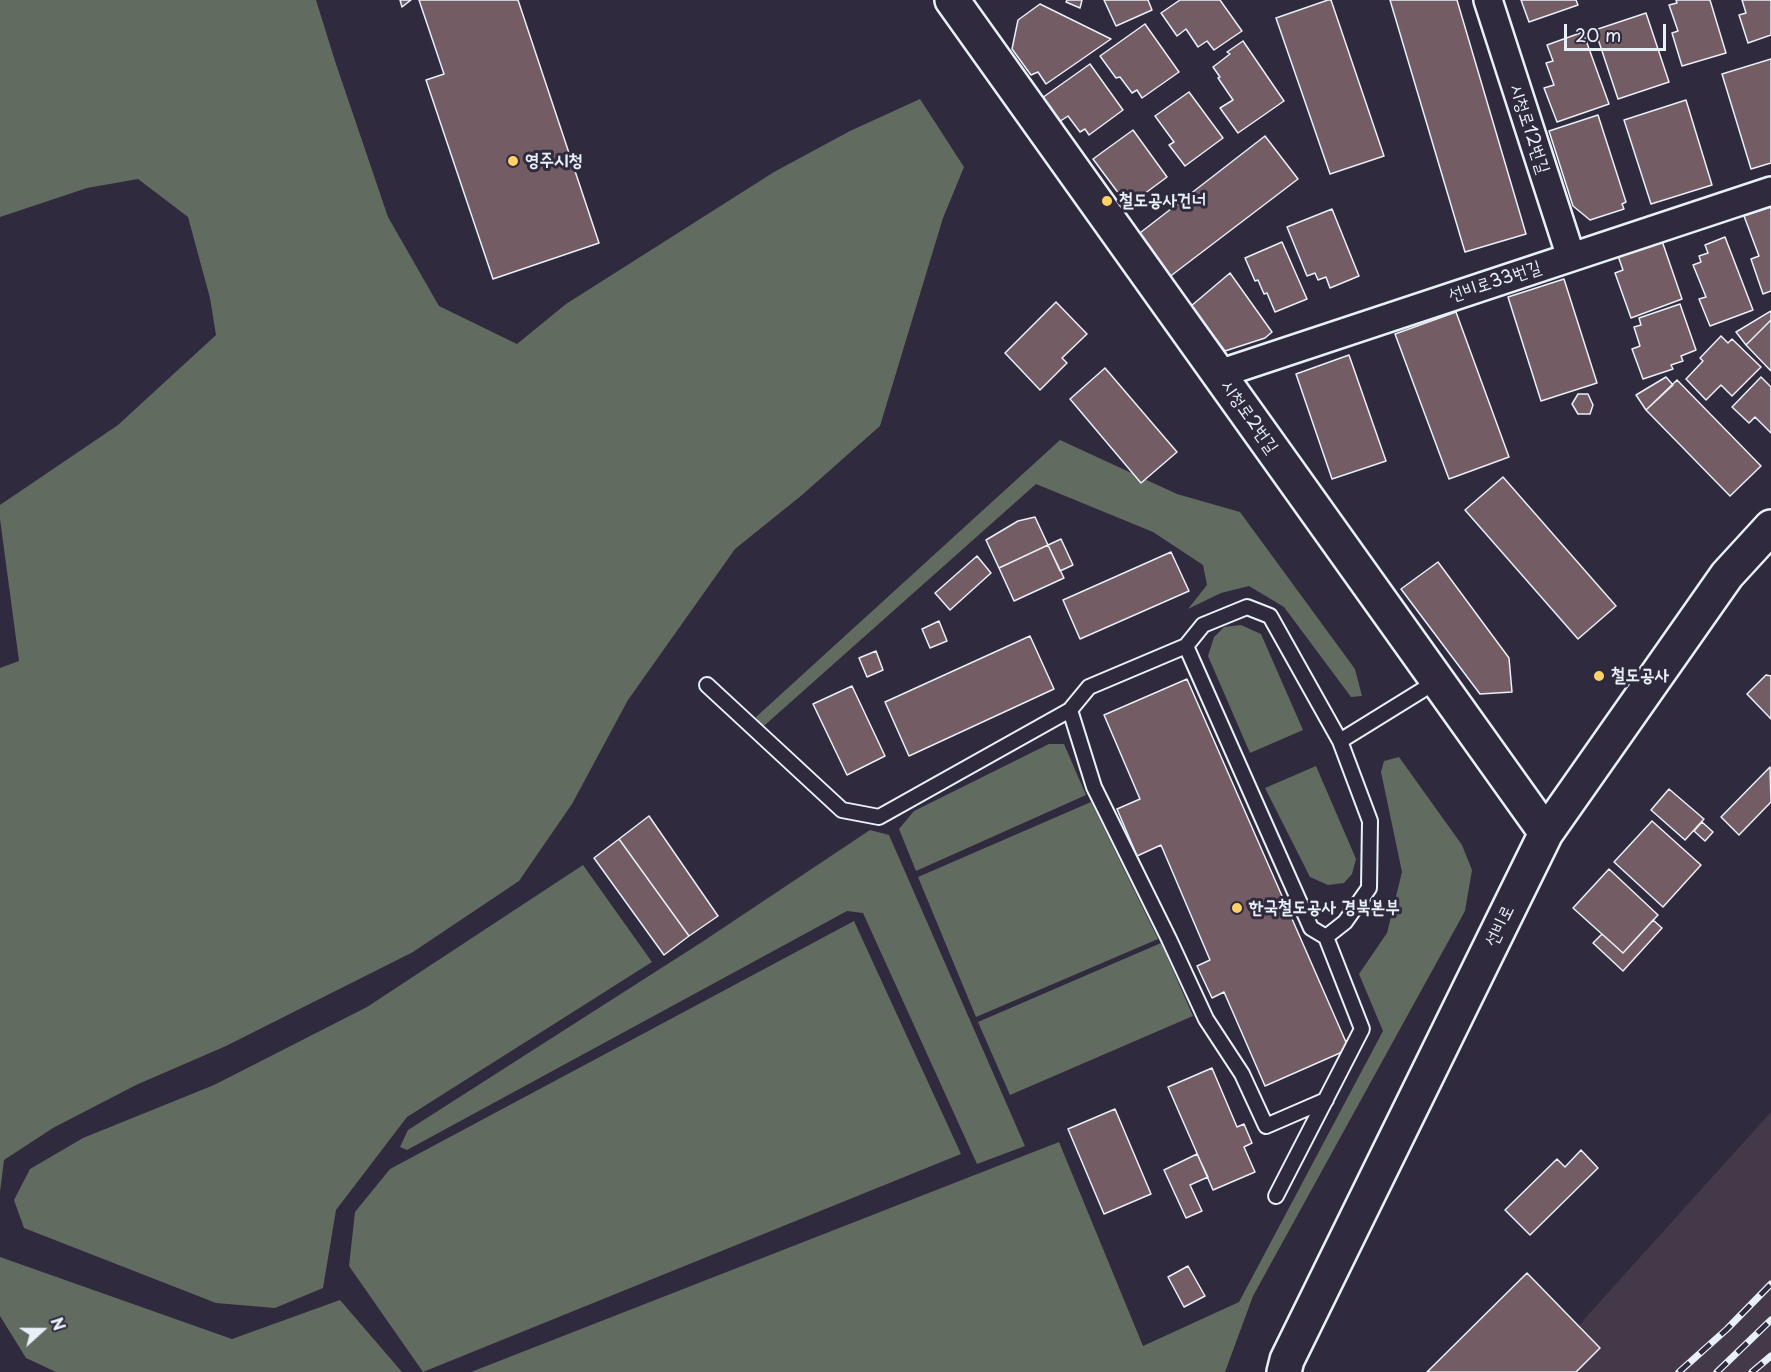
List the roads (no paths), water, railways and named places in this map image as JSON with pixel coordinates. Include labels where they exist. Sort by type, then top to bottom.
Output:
[{"type":"main road","name":"시청로2번길","points":[[952,0],[1546,833]]},
{"type":"main road","name":"선비로","points":[[1286,1366],[1546,833],[1727,575],[1771,527]]},
{"type":"street","name":"시청로12번길","points":[[1488,0],[1570,257]]},
{"type":"street","name":"선비로33번길","points":[[1218,374],[1771,191]]},
{"type":"lane","points":[[707,685],[842,810],[879,817],[1070,710],[1089,687],[1186,646],[1203,624],[1247,608],[1270,616],[1340,741],[1370,821],[1369,888],[1345,922],[1326,937]]},
{"type":"lane","points":[[1186,646],[1311,928],[1326,937],[1362,1029],[1275,1196]]},
{"type":"lane","points":[[1340,741],[1437,681]]},
{"type":"lane","points":[[1070,710],[1094,787],[1206,1019],[1242,1074],[1266,1126],[1326,1100]]},
{"type":"railway","points":[[1679,1372],[1727,1329],[1771,1284]]},
{"type":"railway","points":[[1717,1372],[1771,1320]]},
{"type":"railway","points":[[1752,1372],[1771,1356]]},
{"type":"place","name":"영주시청","points":[[513,161]]},
{"type":"place","name":"철도공사건너","points":[[1107,201]]},
{"type":"place","name":"철도공사","points":[[1599,676]]},
{"type":"place","name":"한국철도공사 경북본부","points":[[1237,908]]}]
